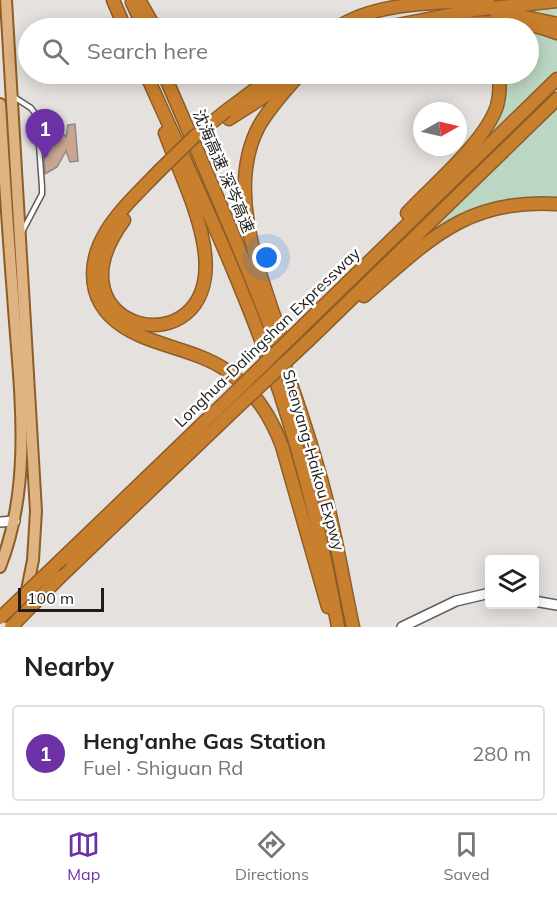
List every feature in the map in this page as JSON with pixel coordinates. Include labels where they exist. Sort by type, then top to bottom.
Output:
[{"type":"highway","points":[[113,0],[121,18]]},
{"type":"highway","points":[[131,0],[139,18]]},
{"type":"highway","points":[[139,0],[149,18]]},
{"type":"highway","points":[[356,18],[391,8],[488,0]]},
{"type":"highway","points":[[433,18],[557,1]]},
{"type":"highway","points":[[454,14],[513,15],[522,18]]},
{"type":"highway","points":[[539,24],[556,30]]},
{"type":"highway","points":[[539,27],[556,30]]},
{"type":"highway","name":"Longhua-Dalingshan Expressway","points":[[13,627],[224,411],[303,325],[557,79]]},
{"type":"highway","points":[[148,84],[188,194],[205,255],[205,274],[201,296],[182,317],[172,322],[146,326],[125,318],[107,299],[103,287],[102,263],[117,229],[161,175]]},
{"type":"highway","name":"Shenyang-Haikou Expwy","points":[[149,84],[224,247],[279,392],[315,515],[337,627]]},
{"type":"highway","name":"沈海高速 深岑高速","points":[[168,84],[237,243],[287,375],[320,472],[353,627]]},
{"type":"highway","points":[[262,84],[201,142],[119,213],[106,231],[97,250],[93,274],[98,300],[109,316],[130,332],[193,354],[226,370],[248,389],[264,408],[275,427],[282,446],[324,593],[337,627]]},
{"type":"highway","points":[[228,115],[282,84]]},
{"type":"highway","points":[[291,84],[258,128],[246,164],[244,204],[254,250],[314,440],[320,472]]},
{"type":"highway","points":[[332,297],[376,246],[483,132],[497,107],[500,84]]},
{"type":"highway","name":"Longhua-Dalingshan Expressway","points":[[0,618],[224,411],[309,340],[557,99]]},
{"type":"highway","points":[[309,340],[451,226],[494,208],[525,204],[557,204]]},
{"type":"main road","points":[[0,567],[15,522],[22,472],[9,157],[10,95],[6,0]]},
{"type":"main road","points":[[0,104],[19,238],[33,446],[35,540],[31,577],[13,627]]},
{"type":"street","points":[[0,522],[15,522]]},
{"type":"street","points":[[402,627],[456,601],[485,594]]},
{"type":"street","points":[[539,602],[557,605]]},
{"type":"lane","points":[[10,95],[32,108],[37,116],[42,177],[42,194],[19,238]]},
{"type":"green space","points":[[557,4],[557,21],[517,11]]},
{"type":"green space","points":[[539,32],[557,38],[557,73],[509,122],[464,161],[488,130],[500,84],[539,84]]},
{"type":"green space","points":[[557,108],[557,199],[511,200],[481,207],[442,229],[405,256],[426,233]]},
{"type":"building","points":[[41,117],[53,121],[66,137],[68,125],[75,124],[78,161],[70,162],[66,151],[57,167],[45,174],[44,157],[50,145],[47,136],[42,133]]},
{"type":"place","name":"Heng'anhe Gas Station","points":[[45,159]]}]
